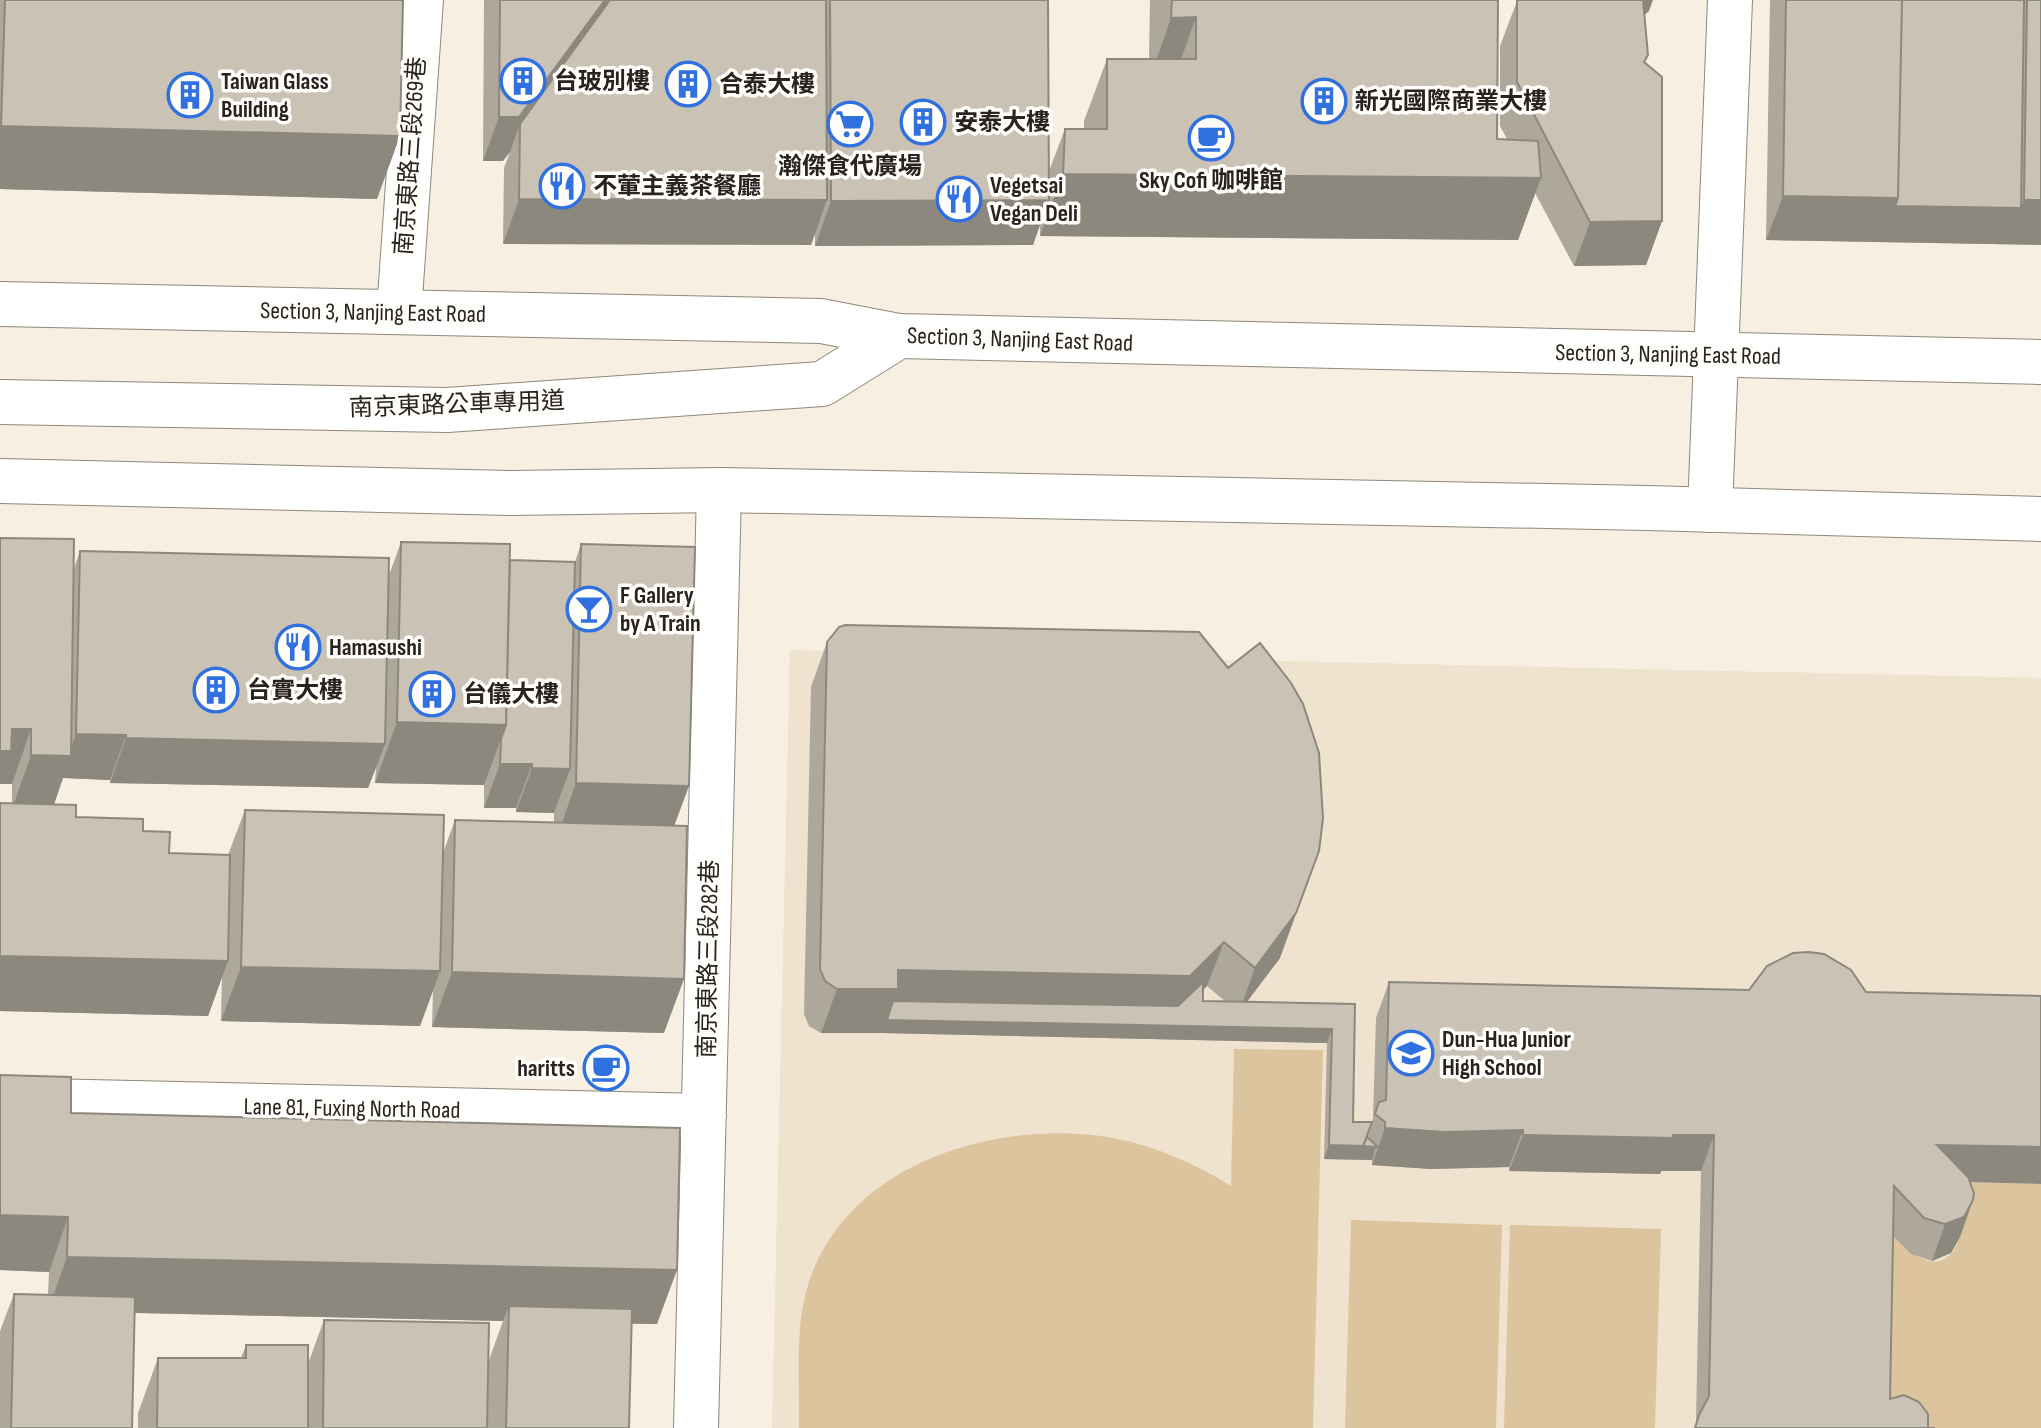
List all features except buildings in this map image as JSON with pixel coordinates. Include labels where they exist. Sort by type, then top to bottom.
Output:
[{"type":"main road","name":"南京東路三段269巷","points":[[399,312],[421,0]]},
{"type":"main road","points":[[1710,510],[1730,0]]},
{"type":"main road","name":"Section 3, Nanjing East Road","points":[[0,304],[821,321],[899,336],[2041,362]]},
{"type":"main road","name":"南京東路公車專用道","points":[[0,402],[447,410],[822,384],[899,336]]},
{"type":"main road","points":[[0,481],[511,493],[719,490],[2041,519]]},
{"type":"main road","name":"南京東路三段282巷","points":[[696,1428],[719,490]]},
{"type":"main road","name":"Lane 81, Fuxing North Road","points":[[0,1100],[704,1116]]},
{"type":"shaded area","name":"Dun-Hua Junior High School","points":[[790,650],[2041,678],[2041,1428],[772,1428]]},
{"type":"shaded area","points":[[1234,1049],[1323,1050],[1313,1428],[799,1428],[800,1328],[807,1289],[813,1271],[834,1233],[861,1202],[895,1177],[933,1157],[974,1144],[1017,1136],[1059,1133],[1101,1136],[1152,1148],[1185,1161],[1231,1186]]},
{"type":"shaded area","points":[[1924,1181],[2041,1184],[2041,1428],[1877,1428],[1881,1223],[1910,1251],[1932,1261],[1942,1260],[1952,1252],[1960,1237]]},
{"type":"shaded area","points":[[1351,1220],[1502,1225],[1496,1428],[1345,1428]]},
{"type":"shaded area","points":[[1510,1225],[1661,1229],[1655,1428],[1504,1428]]},
{"type":"place","name":"台玻別樓","points":[[523,81]]},
{"type":"place","name":"合泰大樓","points":[[688,84]]},
{"type":"place","name":"Taiwan Glass Building","points":[[190,95]]},
{"type":"place","name":"新光國際商業大樓","points":[[1324,101]]},
{"type":"place","name":"安泰大樓","points":[[923,122]]},
{"type":"place","name":"瀚傑食代廣場","points":[[850,124]]},
{"type":"place","name":"Sky Cofi 咖啡館","points":[[1211,138]]},
{"type":"place","name":"不葷主義茶餐廳","points":[[562,186]]},
{"type":"place","name":"Vegetsai Vegan Deli","points":[[959,199]]},
{"type":"place","name":"F Gallery by A Train","points":[[589,609]]},
{"type":"place","name":"Hamasushi","points":[[298,647]]},
{"type":"place","name":"台實大樓","points":[[216,690]]},
{"type":"place","name":"台儀大樓","points":[[432,694]]},
{"type":"place","name":"Dun-Hua Junior High School","points":[[1411,1053]]},
{"type":"place","name":"haritts","points":[[606,1068]]}]
